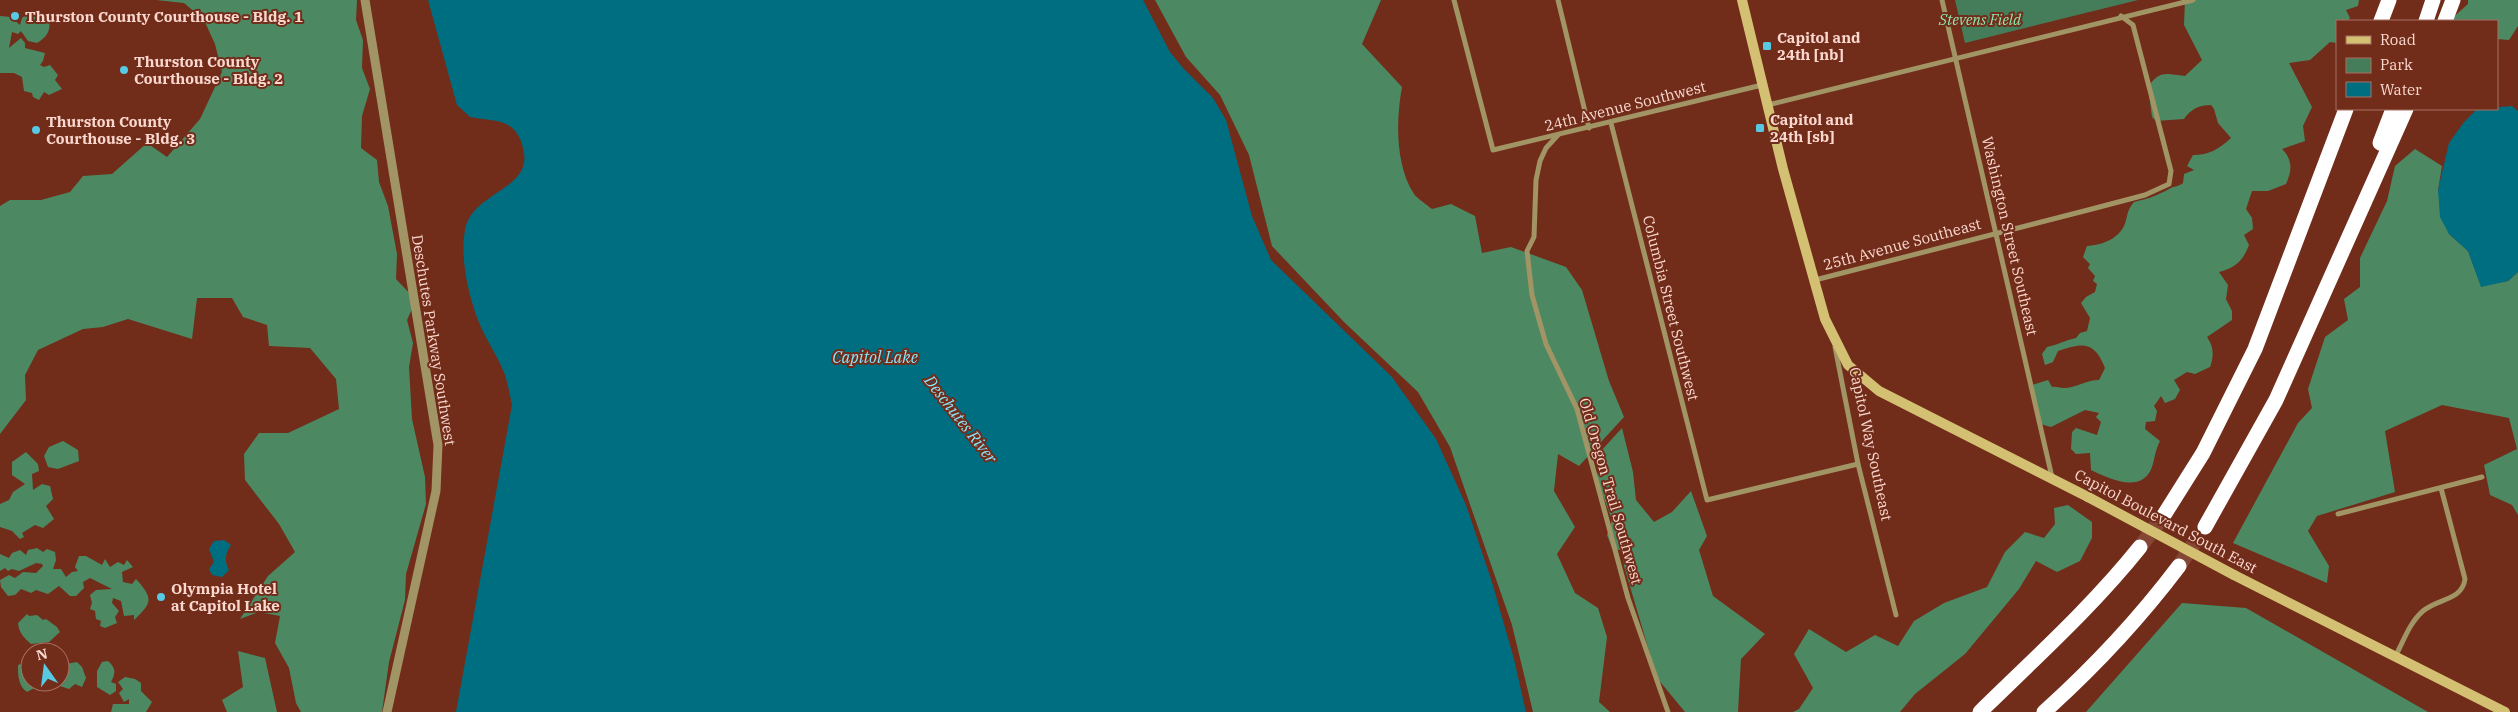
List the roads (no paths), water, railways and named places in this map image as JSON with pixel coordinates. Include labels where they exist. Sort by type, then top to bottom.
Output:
[{"type":"highway","points":[[2379,20],[2383,0]]},
{"type":"highway","points":[[2379,20],[2389,0]]},
{"type":"highway","points":[[2426,20],[2433,0]]},
{"type":"highway","points":[[2444,20],[2453,0]]},
{"type":"highway","points":[[2164,515],[2203,453],[2255,349],[2346,110]]},
{"type":"highway","points":[[2315,312],[2393,110]]},
{"type":"highway","points":[[2205,527],[2276,400],[2406,110]]},
{"type":"highway","points":[[1980,712],[2069,626],[2140,547]]},
{"type":"highway","points":[[2044,712],[2082,678],[2160,592],[2179,566]]},
{"type":"main road","name":"Capitol Way Southeast","points":[[1742,0],[1767,105],[1825,319],[1833,334]]},
{"type":"main road","name":"Capitol Boulevard South East","points":[[1833,334],[1848,365],[1878,391],[2088,496],[2234,575],[2505,712]]},
{"type":"street","name":"Deschutes Parkway Southwest","points":[[365,0],[438,446],[436,491],[387,712]]},
{"type":"street","name":"24th Avenue Southwest","points":[[1454,0],[1493,150],[1558,136],[1762,85]]},
{"type":"street","points":[[1558,0],[1590,128]]},
{"type":"street","name":"Washington Street Southeast","points":[[1942,0],[2052,478]]},
{"type":"street","points":[[1767,105],[2121,16],[2193,0]]},
{"type":"street","name":"25th Avenue Southeast","points":[[1815,280],[2145,194],[2169,184],[2171,171],[2133,25],[2121,16]]},
{"type":"street","name":"Columbia Street Southwest","points":[[1611,122],[1707,500],[1858,464]]},
{"type":"street","name":"Old Oregon Trail Southwest","points":[[1558,136],[1543,154],[1536,180],[1534,237],[1527,251],[1532,295],[1546,344],[1577,409],[1628,598],[1668,712]]},
{"type":"street","name":"Capitol Way Southeast","points":[[1833,334],[1858,464],[1896,615]]},
{"type":"street","points":[[2338,514],[2482,477]]},
{"type":"street","points":[[2396,656],[2411,625],[2424,610],[2458,594],[2464,588],[2465,579],[2441,488]]},
{"type":"water","name":"Capitol Lake","points":[[428,0],[1143,0],[1170,52],[1213,98],[1226,120],[1252,216],[1271,260],[1392,377],[1436,439],[1466,505],[1492,582],[1514,659],[1526,712],[456,712],[512,405],[505,375],[481,327],[471,299],[464,264],[465,230],[470,218],[478,208],[510,184],[518,175],[523,165],[524,153],[517,133],[511,127],[497,121],[470,117],[457,105]]},
{"type":"water","points":[[2512,106],[2518,111],[2518,272],[2508,281],[2481,287],[2468,251],[2449,234],[2440,217],[2438,190],[2449,143],[2464,122],[2476,110],[2498,110],[2498,107]]},
{"type":"water","points":[[224,540],[231,545],[226,557],[229,570],[222,577],[212,575],[209,569],[214,562],[209,549],[214,541]]},
{"type":"tunnel","points":[[2140,547],[2164,515]]},
{"type":"tunnel","points":[[2179,566],[2205,527]]},
{"type":"place","name":"Thurston County Courthouse - Bldg. 1","points":[[15,16]]},
{"type":"place","name":"Capitol and 24th [nb]","points":[[1767,46]]},
{"type":"place","name":"Thurston County Courthouse - Bldg. 2","points":[[124,70]]},
{"type":"place","name":"Capitol and 24th [sb]","points":[[1760,128]]},
{"type":"place","name":"Thurston County Courthouse - Bldg. 3","points":[[36,130]]},
{"type":"place","name":"Olympia Hotel at Capitol Lake","points":[[161,597]]},
{"type":"park label","name":"Stevens Field","points":[[1980,19]]},
{"type":"water label","name":"Deschutes River","points":[[961,419]]}]
